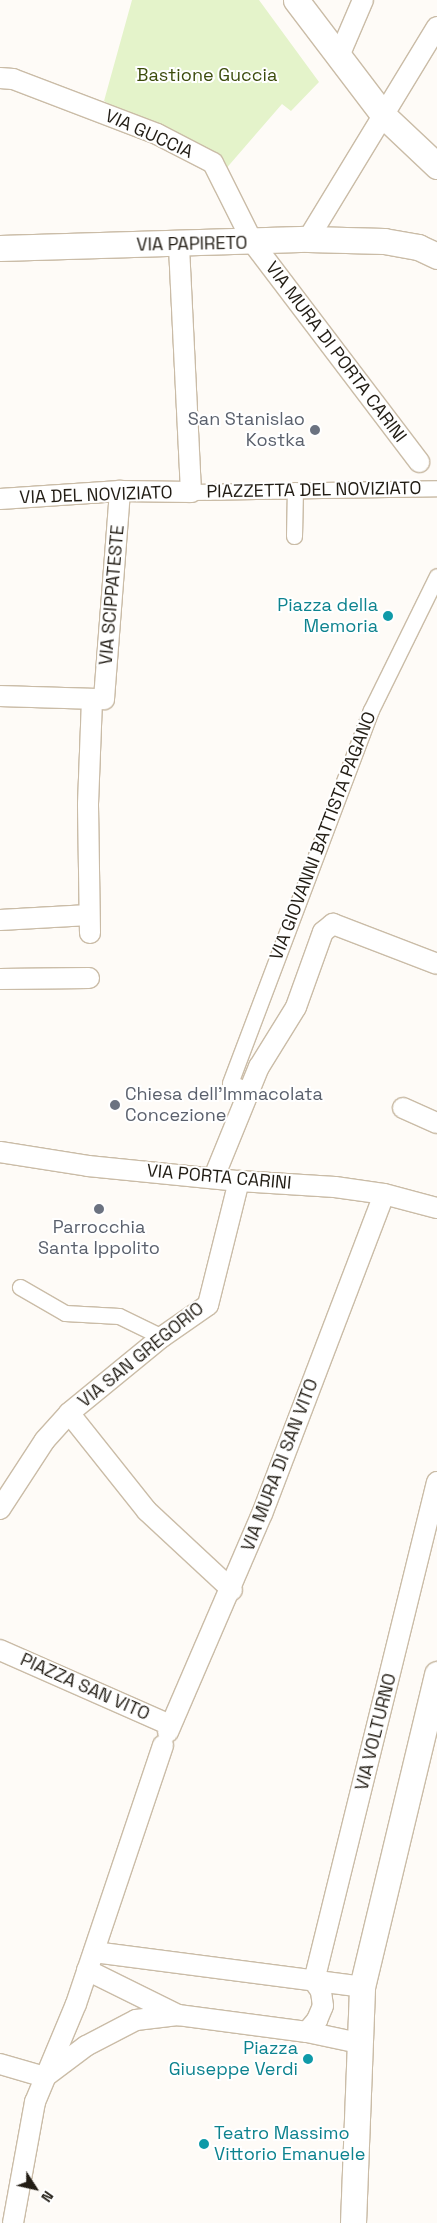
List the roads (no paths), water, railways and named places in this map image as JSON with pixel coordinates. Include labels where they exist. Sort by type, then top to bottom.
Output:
[{"type":"street","points":[[296,0],[384,116],[437,166]]},
{"type":"street","points":[[339,56],[363,0]]},
{"type":"street","points":[[308,239],[437,27]]},
{"type":"street","name":"VIA GUCCIA","points":[[0,78],[13,80],[157,134],[213,163],[253,242]]},
{"type":"street","name":"VIA PAPIRETO","points":[[0,248],[308,239],[384,241],[418,247],[437,256]]},
{"type":"street","name":"VIA MURA DI PORTA CARINI","points":[[253,242],[419,462]]},
{"type":"street","points":[[179,244],[191,492]]},
{"type":"street","name":"PIAZZETTA DEL NOVIZIATO","points":[[191,492],[437,488]]},
{"type":"street","points":[[294,536],[295,490]]},
{"type":"street","name":"VIA DEL NOVIZIATO","points":[[0,499],[120,491],[191,492]]},
{"type":"street","name":"VIA SCIPPATESTE","points":[[0,920],[89,924],[88,804],[120,491]]},
{"type":"street","name":"VIA GIOVANNI BATTISTA PAGANO","points":[[249,1090],[230,1083],[329,815],[371,710],[437,576]]},
{"type":"street","points":[[0,696],[98,700]]},
{"type":"street","name":"VIA GIOVANNI BATTISTA PAGANO","points":[[214,1177],[259,1067],[296,1007],[323,932],[333,924],[344,927],[437,964]]},
{"type":"street","points":[[0,979],[89,978]]},
{"type":"street","points":[[403,1108],[437,1123]]},
{"type":"street","name":"VIA PORTA CARINI","points":[[0,1152],[88,1166],[214,1177],[239,1181],[335,1187],[384,1194],[437,1208]]},
{"type":"street","name":"VIA SAN GREGORIO","points":[[0,1509],[45,1440],[69,1413],[162,1337],[208,1305],[239,1181]]},
{"type":"street","name":"VIA MURA DI SAN VITO","points":[[44,2077],[91,1961],[167,1734],[232,1590],[384,1194]]},
{"type":"street","points":[[20,1287],[65,1313],[119,1316],[162,1337]]},
{"type":"street","points":[[69,1413],[147,1511],[232,1590]]},
{"type":"street","name":"VIA VOLTURNO","points":[[314,1981],[437,1482]]},
{"type":"street","name":"PIAZZA SAN VITO","points":[[0,1650],[167,1734]]},
{"type":"street","points":[[353,2223],[362,1986],[437,1674]]},
{"type":"street","points":[[91,1961],[362,1986]]},
{"type":"street","points":[[91,1961],[178,2014]]},
{"type":"street","points":[[307,2032],[318,2020],[323,2006],[321,1991],[314,1981]]},
{"type":"street","points":[[13,2223],[36,2102],[44,2077],[86,2046],[136,2020],[178,2014],[307,2032],[359,2043]]},
{"type":"street","points":[[0,2064],[44,2077]]},
{"type":"place","name":"San Stanislao Kostka","points":[[315,430]]},
{"type":"place","name":"Piazza della Memoria","points":[[388,616]]},
{"type":"place","name":"Chiesa dell'Immacolata Concezione","points":[[115,1105]]},
{"type":"place","name":"Parrocchia Santa Ippolito","points":[[99,1209]]},
{"type":"place","name":"Piazza Giuseppe Verdi","points":[[308,2059]]},
{"type":"place","name":"Teatro Massimo Vittorio Emanuele","points":[[204,2144]]},
{"type":"park label","name":"Bastione Guccia","points":[[207,75]]}]
